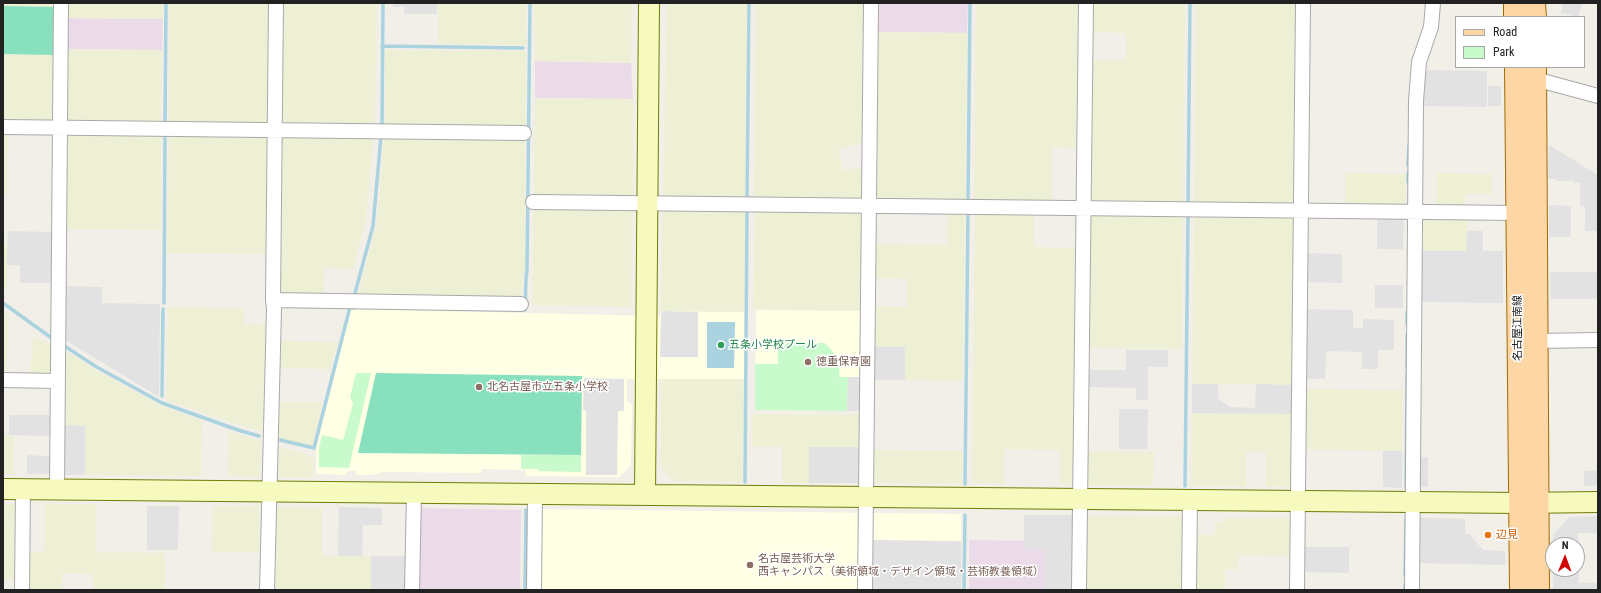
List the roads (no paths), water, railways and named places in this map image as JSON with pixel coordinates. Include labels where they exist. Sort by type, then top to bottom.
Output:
[{"type":"main road","points":[[1515,3],[1515,16]]},
{"type":"main road","points":[[1534,3],[1534,16]]},
{"type":"main road","name":"名古屋江南線","points":[[1516,68],[1517,213],[1528,502],[1538,590]]},
{"type":"main road","name":"名古屋江南線","points":[[1521,590],[1528,502],[1536,342],[1535,73]]},
{"type":"street","points":[[57,489],[62,3]]},
{"type":"street","points":[[267,590],[274,309],[276,3]]},
{"type":"street","points":[[645,494],[649,3]]},
{"type":"street","points":[[865,590],[871,3]]},
{"type":"street","points":[[1079,590],[1086,3]]},
{"type":"street","points":[[1297,590],[1303,3]]},
{"type":"street","points":[[1412,590],[1416,104],[1420,62],[1431,27],[1433,3]]},
{"type":"street","points":[[1535,73],[1598,96]]},
{"type":"street","points":[[3,128],[524,133]]},
{"type":"street","points":[[533,202],[1517,213]]},
{"type":"street","points":[[273,300],[522,304]]},
{"type":"street","points":[[1536,342],[1598,340]]},
{"type":"street","points":[[3,380],[58,381]]},
{"type":"street","points":[[3,489],[1412,502],[1598,502]]},
{"type":"street","points":[[22,590],[23,489]]},
{"type":"street","points":[[412,590],[414,493]]},
{"type":"street","points":[[534,494],[534,590]]},
{"type":"street","points":[[1189,590],[1190,500]]},
{"type":"water","name":"五条小学校プール","points":[[707,322],[735,322],[734,368],[707,368]]},
{"type":"waterway","points":[[165,124],[166,3]]},
{"type":"waterway","points":[[382,128],[383,3]]},
{"type":"waterway","points":[[520,310],[525,310],[527,270],[530,3]]},
{"type":"waterway","points":[[747,200],[749,3]]},
{"type":"waterway","points":[[968,200],[970,3]]},
{"type":"waterway","points":[[1188,205],[1190,3]]},
{"type":"waterway","points":[[382,46],[523,48]]},
{"type":"waterway","points":[[164,303],[165,135]]},
{"type":"waterway","points":[[355,293],[373,226],[381,136]]},
{"type":"waterway","points":[[1408,165],[1409,145]]},
{"type":"waterway","points":[[1408,173],[1408,182]]},
{"type":"waterway","points":[[745,482],[747,210]]},
{"type":"waterway","points":[[965,484],[968,212]]},
{"type":"waterway","points":[[1185,486],[1188,216]]},
{"type":"waterway","points":[[3,303],[53,339]]},
{"type":"waterway","points":[[280,440],[314,448],[350,307],[354,308]]},
{"type":"waterway","points":[[162,396],[163,309]]},
{"type":"waterway","points":[[1407,312],[1407,323]]},
{"type":"waterway","points":[[1407,335],[1407,368]]},
{"type":"waterway","points":[[63,345],[95,366],[162,403],[259,436]]},
{"type":"waterway","points":[[1406,486],[1407,372]]},
{"type":"waterway","points":[[525,590],[526,510]]},
{"type":"waterway","points":[[964,590],[965,515]]},
{"type":"waterway","points":[[1405,575],[1406,519]]},
{"type":"waterway","points":[[1405,584],[1405,590]]},
{"type":"place","name":"五条小学校プール","points":[[721,345]]},
{"type":"place","name":"徳重保育園","points":[[808,362]]},
{"type":"place","name":"北名古屋市立五条小学校","points":[[479,387]]},
{"type":"place","name":"辺見","points":[[1488,535]]},
{"type":"place","name":"名古屋芸術大学 西キャンパス（美術領域・デザイン領域・芸術教養領域）","points":[[750,565]]}]
